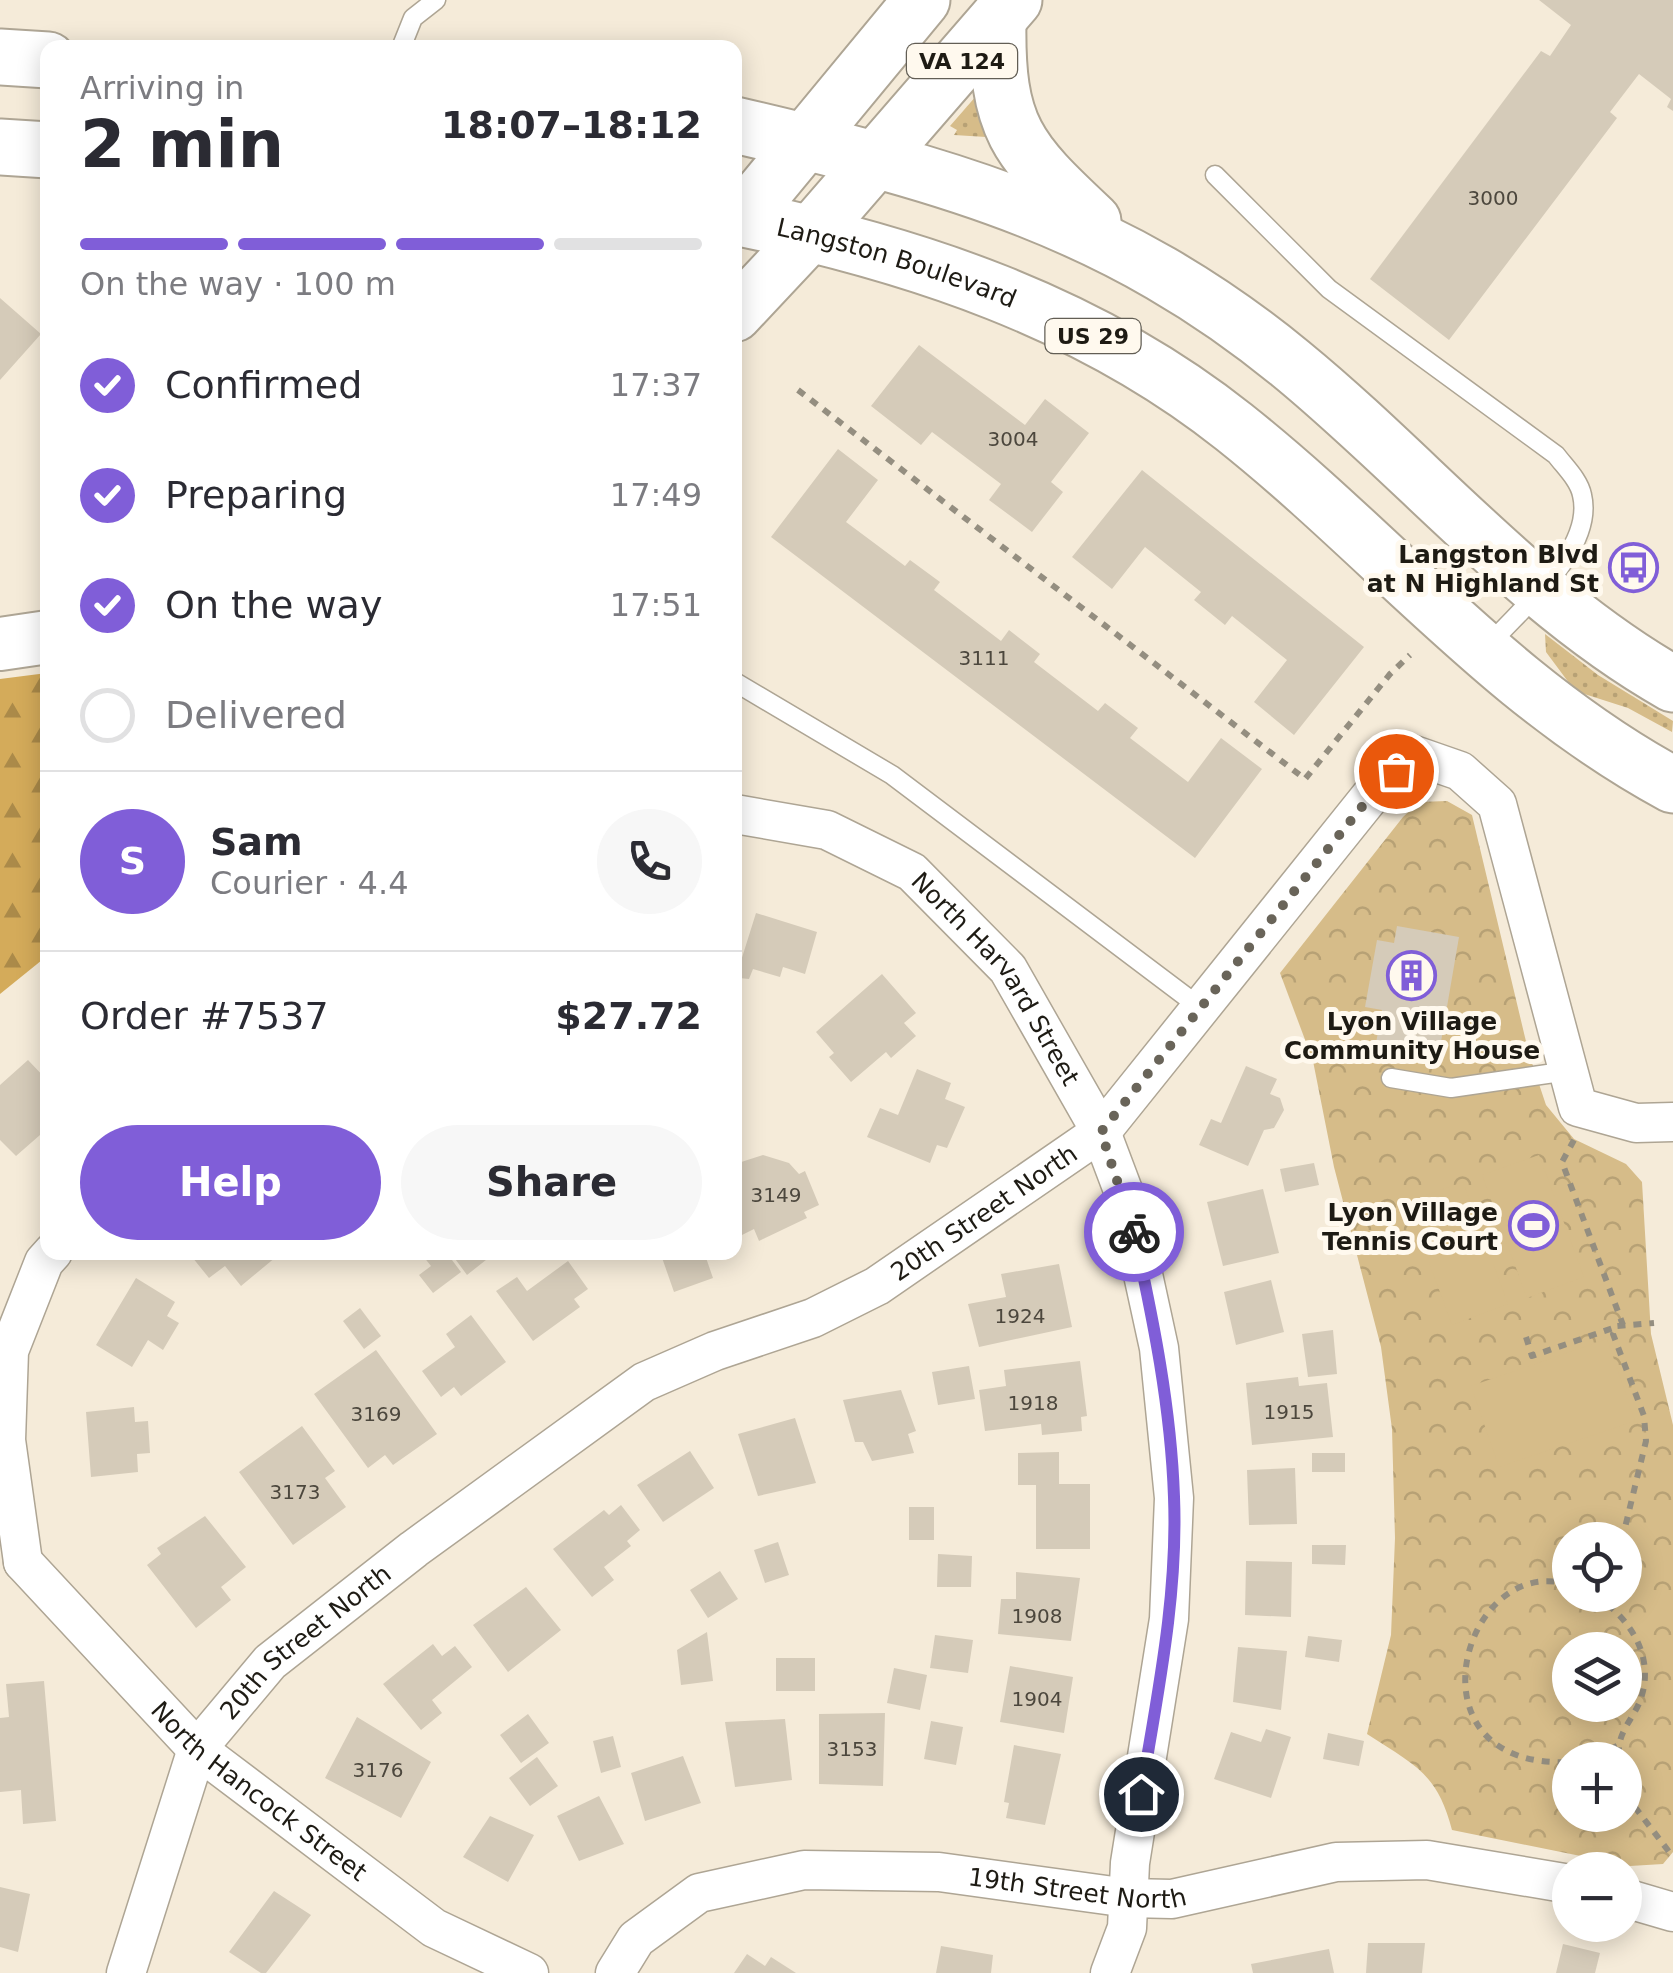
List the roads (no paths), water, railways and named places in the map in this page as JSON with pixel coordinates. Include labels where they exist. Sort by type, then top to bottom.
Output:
[{"type":"main road","name":"VA 124","points":[[742,214],[922,0]]},
{"type":"main road","name":"VA 124","points":[[811,234],[1006,10]]},
{"type":"main road","points":[[1006,10],[1000,92],[1017,142],[1046,177],[1125,250]]},
{"type":"main road","points":[[0,57],[40,60]]},
{"type":"main road","points":[[742,126],[806,140],[988,192],[1125,250],[1210,302],[1293,365],[1540,586],[1673,684]]},
{"type":"main road","points":[[0,147],[40,150]]},
{"type":"main road","name":"Langston Boulevard","points":[[742,221],[811,234],[1009,295],[1065,320],[1168,380],[1234,427],[1482,653],[1588,734],[1673,786]]},
{"type":"main road","points":[[742,308],[811,234]]},
{"type":"main road","points":[[0,614],[40,609]]},
{"type":"main road","points":[[0,644],[40,637]]},
{"type":"street","name":"20th Street North","points":[[197,1750],[270,1662],[590,1418],[644,1382],[813,1318],[877,1286],[1101,1132],[1377,788],[1414,755],[1460,771],[1496,804],[1578,1107],[1636,1123],[1673,1122]]},
{"type":"street","name":"North Harvard Street","points":[[742,815],[827,830],[912,872],[1008,969],[1101,1132],[1127,1201],[1159,1348],[1174,1498],[1169,1620],[1128,1898],[1127,1928],[1110,1973]]},
{"type":"street","points":[[12,1564],[6,1440],[10,1352],[46,1260]]},
{"type":"street","name":"North Hancock Street","points":[[12,1564],[197,1750],[434,1928],[529,1973]]},
{"type":"street","points":[[126,1973],[197,1750]]},
{"type":"street","name":"19th Street North","points":[[615,1973],[636,1940],[698,1893],[804,1870],[939,1872],[1128,1898],[1172,1899],[1336,1862],[1416,1860],[1552,1881]]},
{"type":"street","points":[[1642,1903],[1673,1912]]},
{"type":"lane","points":[[404,40],[414,18],[436,0]]},
{"type":"lane","points":[[1215,175],[1329,289],[1556,455],[1582,492],[1584,512],[1567,561],[1482,653]]},
{"type":"lane","points":[[742,686],[892,775],[1201,1008]]},
{"type":"lane","points":[[1391,1078],[1450,1088],[1568,1071]]},
{"type":"place","name":"Langston Blvd at N Highland St","points":[[1634,568]]},
{"type":"place","name":"Lyon Village Community House","points":[[1412,975]]},
{"type":"place","name":"Lyon Village Tennis Court","points":[[1533,1226]]}]
